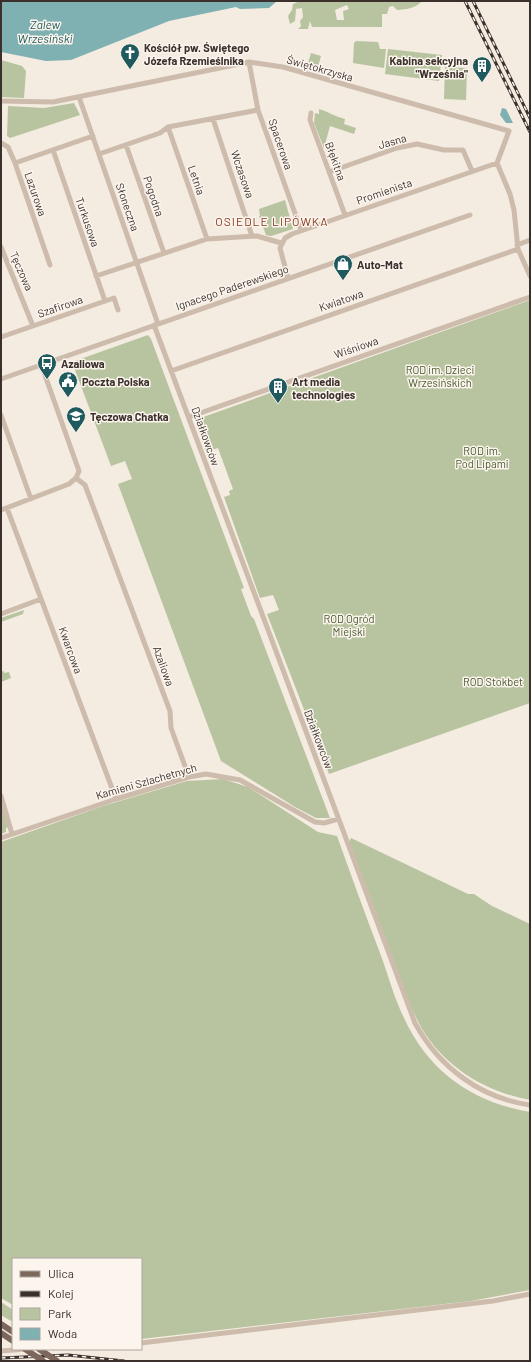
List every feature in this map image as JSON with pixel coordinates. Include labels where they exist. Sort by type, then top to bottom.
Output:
[{"type":"main road","points":[[1,1324],[12,1331]]},
{"type":"main road","points":[[3,1335],[12,1340]]},
{"type":"main road","points":[[26,1350],[43,1361]]},
{"type":"main road","points":[[40,1350],[57,1361]]},
{"type":"street","name":"Świętokrzyska","points":[[1,100],[46,102],[79,97],[249,62],[283,67],[509,131],[497,163]]},
{"type":"street","name":"Spacerowa","points":[[249,62],[258,110],[301,230]]},
{"type":"street","name":"Słoneczna","points":[[79,97],[137,262],[156,324]]},
{"type":"street","points":[[99,154],[160,133],[168,127],[258,110]]},
{"type":"street","name":"Błękitna","points":[[311,113],[310,120],[345,215]]},
{"type":"street","name":"Wczasowa","points":[[213,119],[252,236]]},
{"type":"street","name":"Letnia","points":[[168,127],[207,239]]},
{"type":"street","name":"Lazurowa","points":[[50,265],[14,163],[93,136]]},
{"type":"street","points":[[1,143],[8,147],[14,163]]},
{"type":"street","name":"Jasna","points":[[330,172],[397,148],[421,144],[444,150],[463,150],[472,171]]},
{"type":"street","name":"Pogodna","points":[[126,145],[164,253]]},
{"type":"street","name":"Turkusowa","points":[[53,150],[105,301]]},
{"type":"street","points":[[497,163],[510,195],[514,210],[518,247],[530,276]]},
{"type":"street","name":"Promienista","points":[[281,243],[292,234],[301,230],[497,163]]},
{"type":"street","name":"Ignacego Paderewskiego","points":[[1,379],[470,215]]},
{"type":"street","points":[[96,276],[207,239],[252,236],[281,243],[280,254],[288,278]]},
{"type":"street","name":"Kwiatowa","points":[[171,371],[518,247],[530,240]]},
{"type":"street","name":"Tęczowa","points":[[1,248],[33,326]]},
{"type":"street","name":"Wiśniowa","points":[[188,417],[530,297]]},
{"type":"street","points":[[105,301],[114,298],[118,310]]},
{"type":"street","name":"Szafirowa","points":[[1,337],[105,301]]},
{"type":"street","name":"Działkowców","points":[[156,324],[188,417],[409,1008],[422,1034],[440,1058],[464,1079],[492,1095],[530,1105]]},
{"type":"street","points":[[1,510],[69,484],[76,478],[78,467],[41,364]]},
{"type":"street","points":[[1,416],[31,498]]},
{"type":"street","name":"Azaliowa","points":[[76,478],[85,485],[170,711],[171,728],[190,777]]},
{"type":"street","name":"Kwarcowa","points":[[7,508],[116,799]]},
{"type":"street","points":[[1,614],[41,599]]},
{"type":"street","name":"Kamieni Szlachetnych","points":[[1,838],[116,799],[190,777],[206,774],[240,780],[308,819],[324,823],[338,819]]},
{"type":"street","points":[[1,796],[12,834]]},
{"type":"street","points":[[142,1343],[493,1301],[530,1294]]},
{"type":"street","points":[[1,1351],[13,1350]]},
{"type":"green space","points":[[300,1],[421,2],[416,6],[407,9],[397,10],[393,6],[389,7],[387,14],[382,14],[382,27],[312,27],[310,21],[308,29],[298,29],[301,26],[300,21],[303,17],[302,8],[296,9],[295,21],[290,24],[288,16],[292,10],[293,4]],"holes":[[[347,5],[349,9],[343,11],[344,20],[337,20],[335,10]]]},
{"type":"green space","points":[[356,41],[378,42],[380,49],[386,49],[384,68],[353,63],[354,43]]},
{"type":"green space","points":[[388,49],[442,55],[439,81],[385,74]]},
{"type":"green space","points":[[311,53],[321,56],[317,70],[307,67]]},
{"type":"green space","points":[[1,60],[22,66],[26,71],[24,98],[1,97]]},
{"type":"green space","points":[[445,67],[467,68],[466,100],[444,99]]},
{"type":"green space","points":[[74,103],[80,115],[10,138],[7,136],[8,106],[44,108]]},
{"type":"green space","points":[[319,109],[345,119],[344,124],[356,128],[354,134],[330,126],[324,148],[314,123],[315,113],[319,114]]},
{"type":"green space","points":[[285,200],[293,229],[271,236],[266,235],[259,216],[259,209]]},
{"type":"green space","points":[[530,300],[530,703],[329,774],[267,614],[279,610],[273,595],[260,598],[224,497],[230,495],[229,491],[233,489],[218,448],[206,452],[195,420]]},
{"type":"green space","points":[[148,335],[151,339],[244,588],[241,589],[251,616],[254,619],[330,818],[316,818],[295,807],[221,761],[118,484],[132,479],[125,461],[111,466],[72,362]]},
{"type":"green space","points":[[24,610],[23,614],[1,622],[1,618]]},
{"type":"green space","points":[[4,671],[4,673],[9,672],[11,678],[1,682],[1,672]]},
{"type":"green space","points":[[223,779],[248,787],[318,832],[337,836],[397,1002],[414,1037],[426,1054],[455,1082],[489,1101],[530,1112],[530,1290],[471,1301],[142,1339],[142,1258],[12,1258],[12,1304],[1,1298],[1,842],[103,806],[187,781]]},
{"type":"green space","points":[[1,800],[8,827],[6,828],[6,832],[1,834]]},
{"type":"green space","points":[[351,838],[468,894],[474,894],[492,906],[530,924],[530,1100],[498,1091],[468,1076],[443,1055],[422,1029],[409,1002],[349,842]]},
{"type":"green space","points":[[1,1302],[12,1309],[12,1320],[11,1321],[1,1315]]},
{"type":"water","name":"Zalew Wrzesiński","points":[[1,1],[277,1],[269,8],[240,9],[236,7],[169,21],[71,60],[46,61],[1,52]]},
{"type":"water","points":[[502,108],[506,109],[513,123],[506,123],[500,115]]},
{"type":"railway","points":[[465,1],[530,132]]},
{"type":"railway","points":[[473,1],[530,118]]},
{"type":"railway","points":[[1,1358],[68,1355],[124,1361]]},
{"type":"place","name":"Kościół pw. Świętego Józefa Rzemieślnika","points":[[130,70]]},
{"type":"place","name":"Kabina sekcyjna \"Września\"","points":[[482,83]]},
{"type":"place","name":"Auto-Mat","points":[[343,281]]},
{"type":"place","name":"Azaliowa","points":[[47,380]]},
{"type":"place","name":"Poczta Polska","points":[[68,398]]},
{"type":"place","name":"Art media technologies","points":[[278,404]]},
{"type":"place","name":"Tęczowa Chatka","points":[[76,433]]},
{"type":"district","name":"OSIEDLE LIPÓWKA","points":[[272,221]]},
{"type":"park label","name":"ROD im. Dzieci Wrzesińskich","points":[[440,375]]},
{"type":"park label","name":"ROD im. Pod Lipami","points":[[482,456]]},
{"type":"park label","name":"ROD Ogród Miejski","points":[[349,624]]},
{"type":"park label","name":"ROD Stokbet","points":[[493,681]]}]
